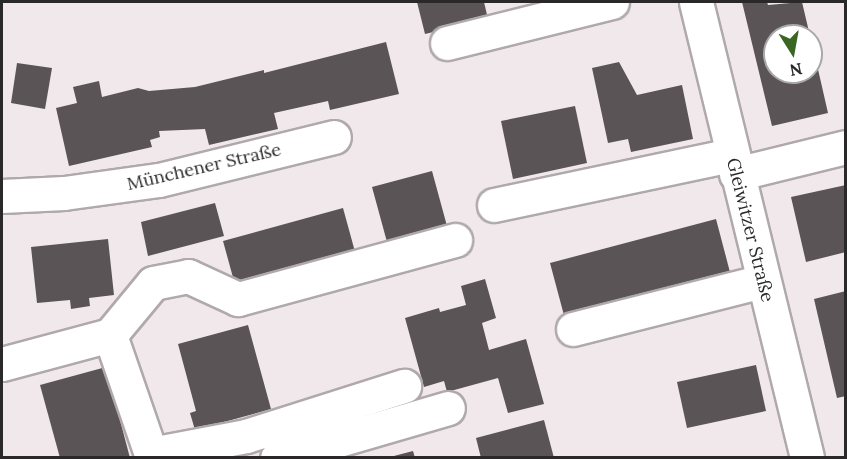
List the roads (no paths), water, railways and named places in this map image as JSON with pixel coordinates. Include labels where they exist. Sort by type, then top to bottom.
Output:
[{"type":"street","points":[[447,43],[612,2]]},
{"type":"street","name":"Gleiwitzer Straße","points":[[696,2],[807,458]]},
{"type":"street","name":"Münchener Straße","points":[[2,196],[64,193],[159,180],[334,137]]},
{"type":"street","points":[[494,205],[846,147]]},
{"type":"street","points":[[2,364],[110,335],[153,282],[188,276],[238,299],[455,240]]},
{"type":"street","points":[[573,329],[763,281]]},
{"type":"street","points":[[110,335],[151,454],[246,436],[404,386]]},
{"type":"street","points":[[277,458],[448,408]]}]
